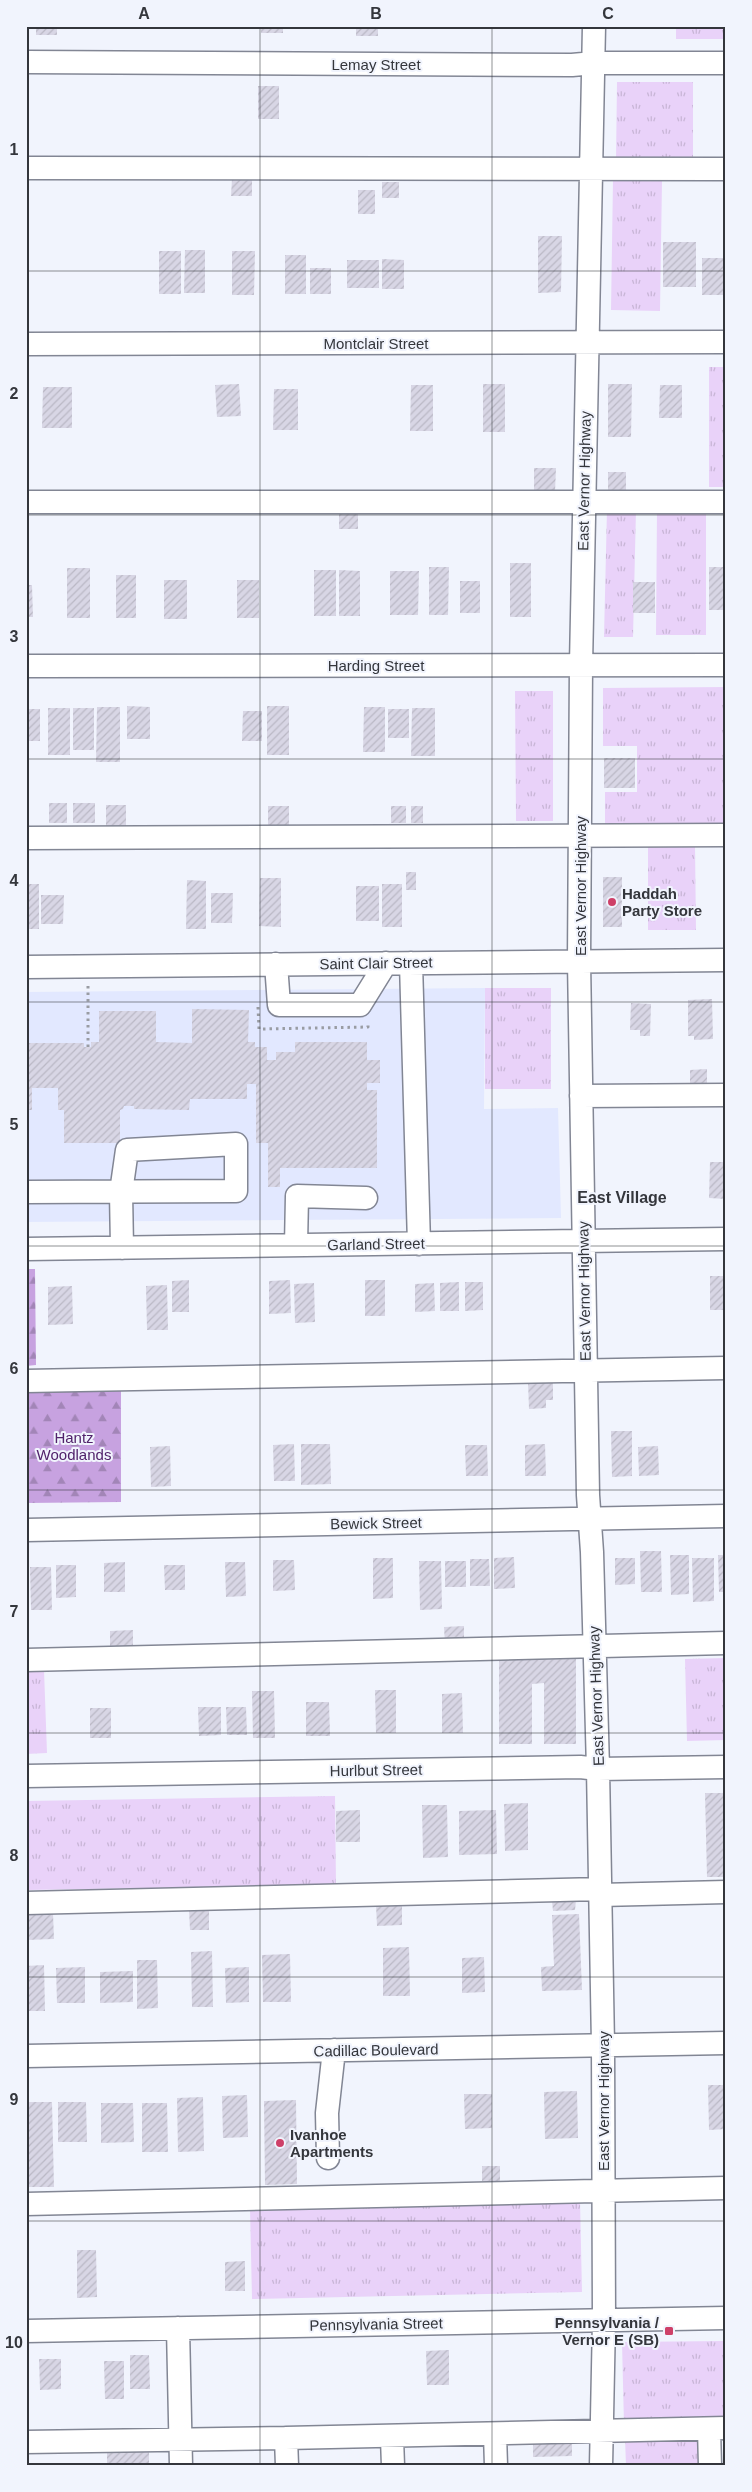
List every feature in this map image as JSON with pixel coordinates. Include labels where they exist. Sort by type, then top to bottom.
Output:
[{"type":"street","name":"East Vernor Highway","points":[[594,26],[581,665],[579,961],[589,1519],[598,1769],[603,2045],[604,2320],[601,2466]]},
{"type":"street","name":"Lemay Street","points":[[26,62],[572,65],[594,63],[726,63]]},
{"type":"street","points":[[26,168],[726,169]]},
{"type":"street","name":"Montclair Street","points":[[26,344],[726,342]]},
{"type":"street","points":[[26,502],[726,502]]},
{"type":"street","name":"Harding Street","points":[[26,666],[726,664]]},
{"type":"street","points":[[26,838],[726,836]]},
{"type":"street","name":"Saint Clair Street","points":[[26,967],[726,960]]},
{"type":"street","points":[[276,964],[279,1005],[360,1005],[386,963]]},
{"type":"street","points":[[412,963],[419,1244]]},
{"type":"street","points":[[581,1096],[726,1095]]},
{"type":"street","points":[[26,1192],[121,1192],[236,1191],[236,1144],[127,1150],[121,1192],[122,1248]]},
{"type":"street","points":[[296,1246],[297,1196],[366,1198]]},
{"type":"street","name":"Garland Street","points":[[26,1249],[726,1240]]},
{"type":"street","points":[[26,1381],[726,1368]]},
{"type":"street","name":"Bewick Street","points":[[26,1530],[726,1516]]},
{"type":"street","points":[[26,1660],[726,1643]]},
{"type":"street","name":"Hurlbut Street","points":[[26,1776],[580,1767],[598,1769],[726,1767]]},
{"type":"street","points":[[26,1903],[600,1892],[726,1892]]},
{"type":"street","name":"Cadillac Boulevard","points":[[26,2056],[726,2043]]},
{"type":"street","points":[[328,2158],[327,2113],[334,2050]]},
{"type":"street","points":[[26,2204],[726,2188]]},
{"type":"street","name":"Pennsylvania Street","points":[[26,2332],[726,2318]]},
{"type":"street","points":[[178,2328],[182,2466]]},
{"type":"street","points":[[26,2442],[392,2438],[601,2430],[717,2429],[710,2466]]},
{"type":"street","points":[[495,2434],[496,2466]]},
{"type":"street","points":[[286,2438],[287,2466]]},
{"type":"street","points":[[392,2438],[393,2466]]},
{"type":"path","points":[[88,986],[88,1047]]},
{"type":"shaded area","points":[[485,988],[484,1109],[558,1108],[561,1218],[26,1222],[26,992]]},
{"type":"green space","points":[[676,26],[726,26],[726,39],[676,39]]},
{"type":"green space","points":[[617,82],[693,82],[693,160],[616,160]]},
{"type":"green space","points":[[613,180],[662,181],[660,311],[611,310]]},
{"type":"green space","points":[[709,367],[726,367],[726,487],[709,487]]},
{"type":"green space","points":[[607,509],[636,510],[633,637],[604,637]]},
{"type":"green space","points":[[657,509],[706,509],[706,635],[656,635]]},
{"type":"green space","points":[[726,687],[726,824],[605,825],[605,792],[637,792],[637,746],[603,746],[603,688]]},
{"type":"green space","points":[[515,691],[553,691],[553,821],[516,821]]},
{"type":"green space","points":[[695,846],[696,930],[648,930],[648,847]]},
{"type":"green space","points":[[485,988],[551,988],[551,1089],[485,1089]]},
{"type":"green space","points":[[26,1269],[35,1269],[36,1365],[26,1366]]},
{"type":"green space","name":"Hantz Woodlands","points":[[121,1388],[121,1502],[26,1503],[26,1389]]},
{"type":"green space","points":[[726,1658],[726,1740],[687,1741],[685,1659]]},
{"type":"green space","points":[[44,1670],[47,1753],[26,1754],[26,1671]]},
{"type":"green space","points":[[335,1796],[336,1885],[26,1890],[26,1801]]},
{"type":"green space","points":[[580,2200],[582,2292],[252,2299],[250,2208]]},
{"type":"green space","points":[[726,2341],[726,2424],[624,2425],[622,2342]]},
{"type":"green space","points":[[702,2437],[703,2466],[626,2466],[625,2438]]},
{"type":"building","points":[[36,26],[57,26],[57,35],[36,35]]},
{"type":"building","points":[[261,26],[283,26],[283,33],[261,33]]},
{"type":"building","points":[[356,26],[378,26],[378,36],[356,36]]},
{"type":"building","points":[[258,86],[279,86],[279,119],[258,119]]},
{"type":"building","points":[[232,179],[252,179],[252,196],[231,196]]},
{"type":"building","points":[[382,182],[399,182],[399,198],[382,198]]},
{"type":"building","points":[[358,190],[375,190],[375,214],[358,214]]},
{"type":"building","points":[[538,236],[562,236],[561,292],[538,293]]},
{"type":"building","points":[[663,242],[696,242],[696,287],[663,287]]},
{"type":"building","points":[[185,250],[205,250],[205,293],[184,293]]},
{"type":"building","points":[[159,251],[181,251],[181,294],[159,294]]},
{"type":"building","points":[[232,251],[255,251],[254,295],[232,295]]},
{"type":"building","points":[[285,255],[306,255],[306,294],[285,294]]},
{"type":"building","points":[[702,258],[726,258],[726,295],[702,295]]},
{"type":"building","points":[[382,259],[404,260],[404,289],[382,289]]},
{"type":"building","points":[[347,260],[379,260],[379,288],[347,288]]},
{"type":"building","points":[[310,268],[331,268],[331,294],[310,294]]},
{"type":"building","points":[[239,384],[241,416],[217,417],[215,385]]},
{"type":"building","points":[[483,384],[505,384],[505,432],[483,432]]},
{"type":"building","points":[[608,384],[632,384],[631,437],[608,437]]},
{"type":"building","points":[[411,385],[433,385],[433,431],[410,431]]},
{"type":"building","points":[[660,385],[682,385],[682,418],[659,418]]},
{"type":"building","points":[[43,387],[72,387],[72,428],[42,428]]},
{"type":"building","points":[[274,389],[298,389],[298,430],[273,430]]},
{"type":"building","points":[[534,468],[556,468],[555,492],[534,492]]},
{"type":"building","points":[[608,472],[626,472],[626,491],[608,491]]},
{"type":"building","points":[[339,510],[358,510],[358,529],[339,529]]},
{"type":"building","points":[[510,563],[531,563],[531,617],[510,617]]},
{"type":"building","points":[[429,567],[449,567],[448,615],[429,615]]},
{"type":"building","points":[[709,567],[726,567],[726,610],[709,610]]},
{"type":"building","points":[[67,568],[90,568],[90,618],[67,618]]},
{"type":"building","points":[[314,570],[336,570],[336,616],[314,616]]},
{"type":"building","points":[[339,570],[360,571],[360,616],[339,616]]},
{"type":"building","points":[[390,571],[419,571],[418,615],[390,615]]},
{"type":"building","points":[[116,575],[136,575],[136,618],[116,618]]},
{"type":"building","points":[[164,580],[187,580],[187,619],[164,619]]},
{"type":"building","points":[[237,580],[259,580],[259,618],[237,618]]},
{"type":"building","points":[[460,581],[480,581],[480,613],[460,613]]},
{"type":"building","points":[[633,582],[655,582],[655,613],[633,613]]},
{"type":"building","points":[[26,585],[32,585],[33,617],[26,617]]},
{"type":"building","points":[[127,706],[150,707],[150,739],[127,739]]},
{"type":"building","points":[[267,706],[289,706],[289,755],[267,755]]},
{"type":"building","points":[[97,707],[120,707],[120,762],[96,762]]},
{"type":"building","points":[[364,707],[385,707],[385,752],[363,752]]},
{"type":"building","points":[[48,708],[70,708],[70,755],[48,755]]},
{"type":"building","points":[[73,708],[94,708],[94,750],[73,750]]},
{"type":"building","points":[[412,708],[435,708],[435,756],[411,756]]},
{"type":"building","points":[[26,709],[40,709],[40,741],[26,741]]},
{"type":"building","points":[[388,709],[409,709],[409,738],[388,738]]},
{"type":"building","points":[[243,711],[262,711],[262,741],[242,741]]},
{"type":"building","points":[[604,758],[635,758],[635,788],[604,788]]},
{"type":"building","points":[[49,803],[67,803],[67,823],[49,823]]},
{"type":"building","points":[[73,803],[95,803],[95,823],[73,823]]},
{"type":"building","points":[[106,805],[126,805],[126,828],[106,828]]},
{"type":"building","points":[[268,806],[289,806],[289,825],[268,826]]},
{"type":"building","points":[[391,806],[406,806],[406,823],[391,823]]},
{"type":"building","points":[[411,806],[423,806],[423,823],[411,823]]},
{"type":"building","points":[[406,872],[416,872],[416,890],[406,890]]},
{"type":"building","name":"Haddah Party Store","points":[[603,877],[622,877],[622,927],[603,927]]},
{"type":"building","points":[[260,878],[281,878],[281,927],[259,926]]},
{"type":"building","points":[[187,880],[206,881],[206,929],[186,929]]},
{"type":"building","points":[[26,884],[39,884],[39,929],[26,929]]},
{"type":"building","points":[[382,884],[402,884],[402,927],[382,927]]},
{"type":"building","points":[[356,886],[379,886],[379,921],[356,921]]},
{"type":"building","points":[[211,893],[233,893],[232,923],[211,923]]},
{"type":"building","points":[[41,895],[64,895],[63,924],[41,924]]},
{"type":"building","points":[[712,999],[713,1039],[694,1040],[694,1036],[688,1036],[688,1000]]},
{"type":"building","points":[[631,1003],[651,1004],[650,1036],[640,1036],[640,1030],[630,1030]]},
{"type":"building","points":[[192,1009],[249,1010],[248,1042],[255,1042],[255,1047],[267,1047],[267,1060],[276,1060],[276,1052],[295,1052],[295,1042],[367,1042],[367,1060],[380,1060],[380,1083],[367,1083],[367,1090],[377,1090],[377,1168],[280,1168],[280,1187],[268,1187],[268,1143],[256,1143],[256,1084],[247,1084],[247,1099],[190,1099],[189,1110],[134,1109],[134,1106],[124,1106],[120,1110],[120,1143],[64,1143],[64,1110],[58,1110],[58,1088],[32,1088],[32,1110],[26,1110],[26,1043],[84,1043],[84,1047],[91,1047],[91,1042],[99,1042],[99,1011],[156,1011],[156,1042],[192,1043]]},
{"type":"building","points":[[707,1069],[707,1089],[690,1089],[690,1070]]},
{"type":"building","points":[[710,1162],[726,1162],[726,1199],[709,1198]]},
{"type":"building","points":[[710,1276],[726,1276],[726,1310],[710,1310]]},
{"type":"building","points":[[189,1280],[189,1312],[172,1312],[172,1281]]},
{"type":"building","points":[[290,1280],[291,1313],[269,1314],[269,1281]]},
{"type":"building","points":[[365,1280],[385,1280],[385,1316],[365,1316]]},
{"type":"building","points":[[459,1282],[459,1311],[440,1311],[440,1283]]},
{"type":"building","points":[[465,1282],[483,1282],[483,1310],[465,1311]]},
{"type":"building","points":[[314,1283],[315,1322],[295,1323],[294,1284]]},
{"type":"building","points":[[434,1283],[435,1311],[415,1312],[415,1284]]},
{"type":"building","points":[[167,1285],[168,1330],[147,1330],[146,1286]]},
{"type":"building","points":[[72,1286],[73,1324],[48,1325],[48,1287]]},
{"type":"building","points":[[553,1381],[553,1400],[546,1400],[546,1408],[529,1409],[528,1382]]},
{"type":"building","points":[[611,1431],[632,1431],[632,1476],[612,1477]]},
{"type":"building","points":[[294,1444],[295,1481],[274,1481],[273,1445]]},
{"type":"building","points":[[301,1444],[330,1444],[331,1484],[301,1485]]},
{"type":"building","points":[[545,1444],[546,1476],[525,1476],[525,1445]]},
{"type":"building","points":[[465,1445],[487,1445],[488,1476],[466,1476]]},
{"type":"building","points":[[170,1446],[171,1486],[151,1487],[150,1447]]},
{"type":"building","points":[[658,1446],[659,1475],[639,1476],[638,1447]]},
{"type":"building","points":[[640,1551],[661,1551],[662,1592],[641,1592]]},
{"type":"building","points":[[670,1555],[689,1555],[689,1594],[671,1595]]},
{"type":"building","points":[[718,1555],[726,1555],[726,1592],[719,1592]]},
{"type":"building","points":[[514,1557],[515,1588],[494,1589],[494,1558]]},
{"type":"building","points":[[373,1558],[393,1558],[393,1598],[373,1599]]},
{"type":"building","points":[[615,1558],[635,1558],[635,1584],[615,1585]]},
{"type":"building","points":[[692,1558],[714,1558],[714,1601],[693,1602]]},
{"type":"building","points":[[470,1559],[489,1559],[490,1586],[470,1586]]},
{"type":"building","points":[[273,1560],[294,1560],[295,1590],[273,1591]]},
{"type":"building","points":[[419,1561],[441,1561],[442,1609],[420,1610]]},
{"type":"building","points":[[445,1561],[466,1561],[466,1587],[445,1587]]},
{"type":"building","points":[[125,1562],[125,1592],[104,1592],[104,1563]]},
{"type":"building","points":[[225,1562],[245,1562],[246,1596],[226,1597]]},
{"type":"building","points":[[56,1565],[76,1565],[76,1597],[56,1598]]},
{"type":"building","points":[[164,1565],[185,1565],[185,1590],[165,1590]]},
{"type":"building","points":[[30,1567],[51,1567],[52,1610],[31,1610]]},
{"type":"building","points":[[464,1626],[464,1644],[445,1644],[444,1627]]},
{"type":"building","points":[[133,1630],[133,1649],[110,1650],[110,1631]]},
{"type":"building","points":[[576,1659],[576,1744],[544,1744],[544,1683],[532,1684],[532,1744],[499,1744],[499,1660]]},
{"type":"building","points":[[375,1690],[396,1690],[396,1733],[376,1733]]},
{"type":"building","points":[[252,1691],[274,1691],[275,1738],[253,1738]]},
{"type":"building","points":[[462,1693],[463,1733],[442,1733],[442,1694]]},
{"type":"building","points":[[306,1702],[329,1702],[330,1736],[306,1736]]},
{"type":"building","points":[[198,1707],[221,1707],[221,1735],[199,1736]]},
{"type":"building","points":[[226,1707],[246,1707],[247,1735],[227,1735]]},
{"type":"building","points":[[90,1708],[111,1708],[111,1738],[90,1738]]},
{"type":"building","points":[[705,1793],[726,1793],[726,1877],[707,1877]]},
{"type":"building","points":[[528,1803],[528,1850],[505,1851],[504,1804]]},
{"type":"building","points":[[422,1805],[447,1805],[448,1857],[423,1858]]},
{"type":"building","points":[[360,1810],[360,1842],[336,1842],[336,1811]]},
{"type":"building","points":[[496,1810],[497,1854],[459,1855],[459,1811]]},
{"type":"building","points":[[576,1900],[575,1910],[553,1911],[552,1901]]},
{"type":"building","points":[[402,1904],[402,1925],[377,1926],[376,1905]]},
{"type":"building","points":[[189,1910],[209,1910],[209,1930],[190,1930]]},
{"type":"building","points":[[26,1913],[53,1913],[54,1939],[26,1940]]},
{"type":"building","points":[[579,1914],[582,1990],[542,1991],[541,1967],[554,1966],[552,1915]]},
{"type":"building","points":[[409,1947],[410,1996],[383,1996],[383,1948]]},
{"type":"building","points":[[212,1951],[213,2007],[192,2007],[191,1952]]},
{"type":"building","points":[[290,1954],[291,2002],[263,2002],[262,1955]]},
{"type":"building","points":[[484,1957],[485,1992],[462,1993],[462,1958]]},
{"type":"building","points":[[137,1960],[157,1960],[158,2008],[137,2009]]},
{"type":"building","points":[[44,1965],[45,2011],[26,2011],[26,1966]]},
{"type":"building","points":[[85,1967],[85,2003],[57,2003],[56,1968]]},
{"type":"building","points":[[249,1967],[249,2002],[226,2003],[225,1968]]},
{"type":"building","points":[[133,1971],[133,2002],[100,2003],[100,1972]]},
{"type":"building","points":[[708,2085],[726,2085],[726,2129],[709,2130]]},
{"type":"building","points":[[577,2091],[578,2138],[545,2139],[544,2092]]},
{"type":"building","points":[[464,2094],[492,2094],[492,2128],[465,2129]]},
{"type":"building","points":[[247,2095],[248,2137],[223,2138],[222,2096]]},
{"type":"building","points":[[203,2097],[204,2151],[178,2152],[177,2098]]},
{"type":"building","name":"Ivanhoe Apartments","points":[[296,2100],[297,2184],[265,2185],[264,2101]]},
{"type":"building","points":[[26,2102],[52,2102],[54,2187],[26,2187]]},
{"type":"building","points":[[58,2102],[86,2102],[87,2142],[58,2142]]},
{"type":"building","points":[[101,2103],[133,2103],[134,2142],[101,2143]]},
{"type":"building","points":[[142,2103],[167,2103],[168,2152],[142,2152]]},
{"type":"building","points":[[482,2166],[500,2166],[500,2181],[482,2181]]},
{"type":"building","points":[[77,2250],[96,2250],[97,2297],[77,2298]]},
{"type":"building","points":[[245,2261],[245,2291],[225,2291],[225,2262]]},
{"type":"building","points":[[449,2350],[449,2385],[427,2385],[426,2351]]},
{"type":"building","points":[[130,2355],[149,2355],[150,2389],[130,2389]]},
{"type":"building","points":[[39,2359],[61,2359],[61,2389],[40,2390]]},
{"type":"building","points":[[104,2361],[124,2361],[124,2399],[105,2399]]},
{"type":"building","points":[[533,2437],[572,2437],[572,2456],[533,2457]]},
{"type":"building","points":[[149,2446],[149,2466],[107,2466],[107,2447]]},
{"type":"place","name":"Haddah Party Store","points":[[612,902]]},
{"type":"place","name":"Ivanhoe Apartments","points":[[280,2143]]},
{"type":"place","name":"Pennsylvania / Vernor E (SB)","points":[[669,2331]]},
{"type":"district","name":"East Village","points":[[622,1197]]}]
